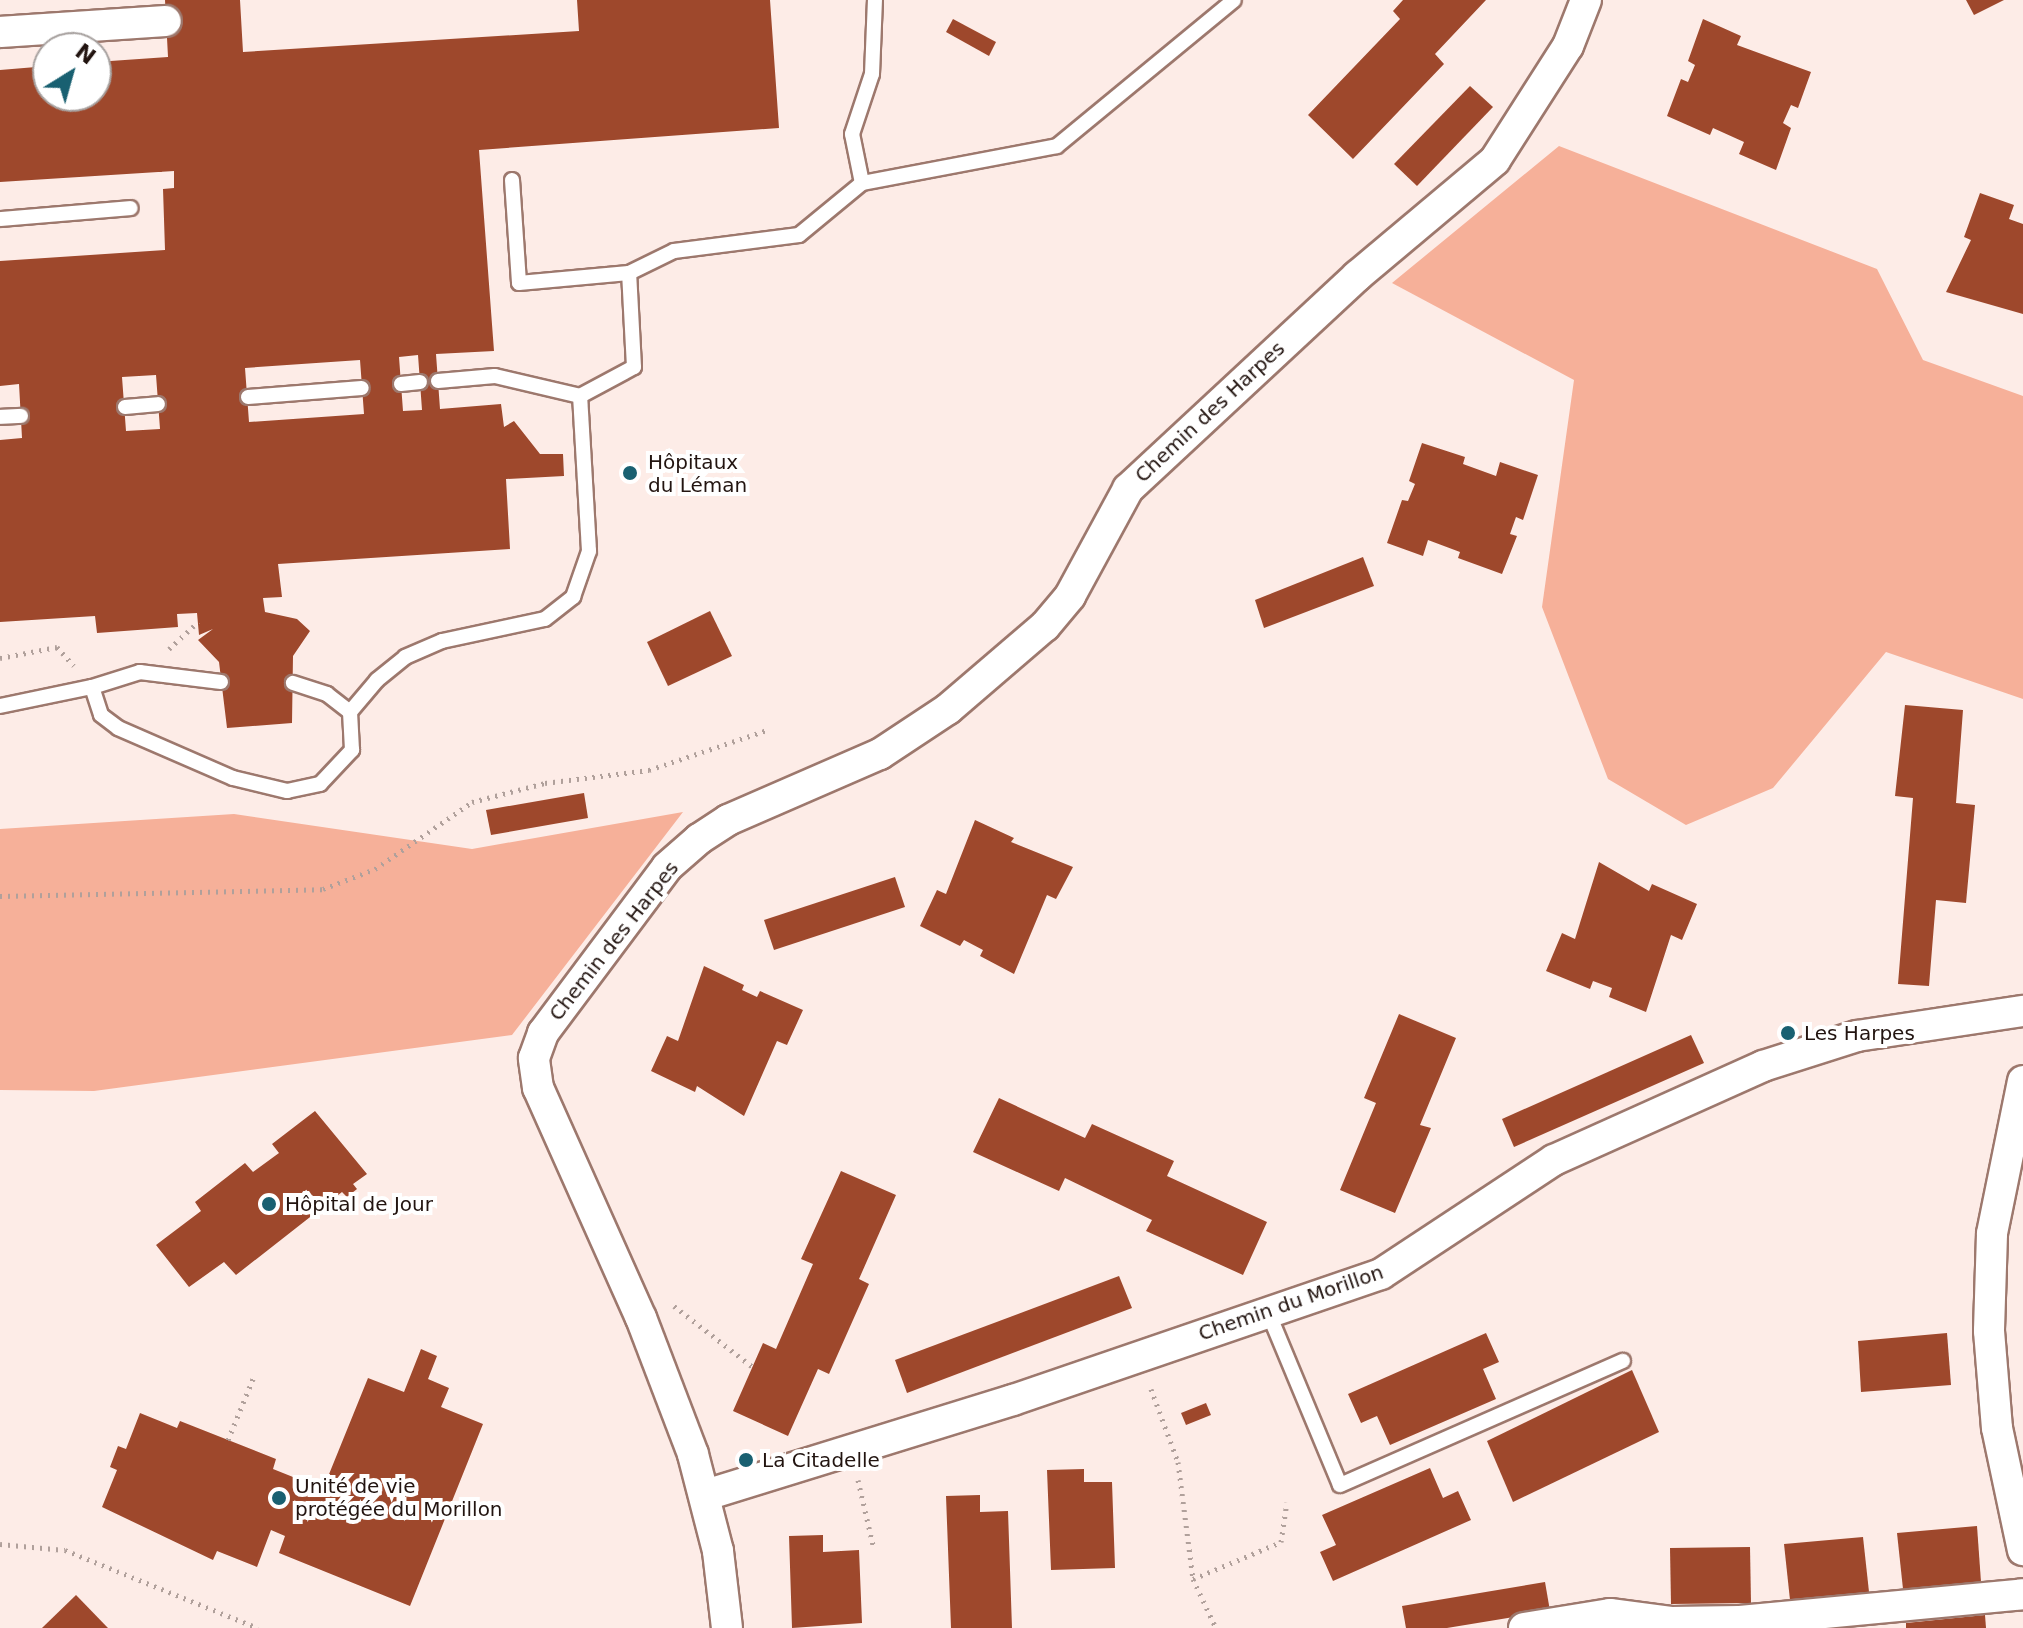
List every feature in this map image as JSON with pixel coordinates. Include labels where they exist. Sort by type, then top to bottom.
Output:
[{"type":"street","name":"Chemin des Harpes","points":[[706,1495],[641,1318],[538,1088],[534,1058],[543,1033],[667,867],[699,839],[728,820],[880,754],[948,709],[1045,626],[1070,596],[1128,489],[1357,276],[1495,160],[1568,46],[1586,0]]},
{"type":"street","points":[[0,32],[166,21]]},
{"type":"street","name":"Chemin du Morillon","points":[[706,1495],[852,1450],[1381,1274],[1554,1160],[1763,1066],[1857,1036],[2023,1011]]},
{"type":"street","points":[[2020,1094],[1992,1234],[1989,1331],[1997,1428],[2023,1550]]},
{"type":"street","points":[[706,1495],[727,1628]]},
{"type":"street","points":[[1524,1628],[1610,1614],[1672,1622],[1740,1621],[2023,1594]]},
{"type":"lane","points":[[862,183],[852,134],[872,74],[875,0]]},
{"type":"lane","points":[[512,180],[519,283],[629,273],[674,251],[799,235],[862,183],[1057,146],[1234,0]]},
{"type":"lane","points":[[0,219],[131,208]]},
{"type":"lane","points":[[438,381],[495,376],[580,396],[634,367],[629,273]]},
{"type":"lane","points":[[401,384],[420,382]]},
{"type":"lane","points":[[248,397],[362,388]]},
{"type":"lane","points":[[92,687],[101,715],[118,728],[233,778],[287,791],[320,784],[339,769],[352,750],[350,712],[405,657],[442,641],[545,619],[573,597],[589,551],[580,396]]},
{"type":"lane","points":[[125,407],[158,404]]},
{"type":"lane","points":[[0,417],[21,416]]},
{"type":"lane","points":[[0,706],[92,687],[140,672],[221,682]]},
{"type":"lane","points":[[293,683],[327,694],[350,712]]},
{"type":"lane","points":[[1268,1312],[1340,1485],[1623,1361]]},
{"type":"path","points":[[0,658],[57,647],[92,687]]},
{"type":"path","points":[[0,896],[323,889],[375,869],[472,802],[545,783],[649,770],[767,730]]},
{"type":"path","points":[[670,1303],[753,1367]]},
{"type":"path","points":[[1136,1356],[1178,1462],[1193,1579],[1216,1628]]},
{"type":"path","points":[[228,1440],[255,1374]]},
{"type":"path","points":[[852,1450],[873,1545]]},
{"type":"path","points":[[1193,1579],[1281,1542],[1287,1502]]},
{"type":"path","points":[[0,1544],[9,1542],[65,1550],[258,1628]]},
{"type":"shaded area","points":[[1559,146],[1877,269],[1923,360],[2023,396],[2023,699],[1886,652],[1773,788],[1686,825],[1608,779],[1542,607],[1574,380],[1392,283]]},
{"type":"shaded area","points":[[683,812],[512,1035],[94,1091],[0,1090],[0,829],[234,814],[472,849]]},
{"type":"building","points":[[165,0],[240,0],[243,52],[579,31],[577,0],[770,0],[779,128],[479,150],[494,351],[436,354],[440,409],[501,404],[504,427],[514,421],[540,454],[563,454],[564,476],[506,479],[510,549],[278,564],[282,597],[263,598],[265,612],[297,619],[310,631],[293,656],[292,723],[227,728],[219,662],[198,640],[213,629],[199,635],[197,613],[177,614],[178,627],[97,633],[95,616],[0,622],[0,440],[22,438],[19,384],[0,386],[0,261],[165,250],[163,189],[174,188],[174,171],[0,182],[0,70],[32,67],[32,112],[112,112],[112,61],[168,57]],"holes":[[[418,355],[422,410],[403,411],[399,357]],[[360,360],[364,414],[249,422],[245,368]],[[156,375],[160,429],[126,431],[122,377]]]},
{"type":"building","points":[[1403,0],[1486,0],[1435,54],[1444,64],[1353,159],[1308,115],[1400,19],[1393,11]]},
{"type":"building","points":[[1966,0],[2004,0],[1974,15]]},
{"type":"building","points":[[953,19],[996,42],[989,56],[946,32]]},
{"type":"building","points":[[1703,19],[1741,36],[1737,45],[1811,72],[1798,108],[1791,105],[1783,123],[1791,128],[1776,170],[1739,154],[1744,142],[1713,128],[1710,135],[1667,116],[1681,79],[1688,82],[1695,65],[1688,61]]},
{"type":"building","points":[[1470,86],[1493,107],[1417,186],[1394,164]]},
{"type":"building","points":[[1980,193],[2014,205],[2009,219],[2023,224],[2023,314],[1946,292],[1971,240],[1964,237]]},
{"type":"building","points":[[1422,443],[1465,457],[1463,464],[1496,476],[1500,462],[1538,475],[1523,520],[1516,517],[1510,534],[1517,536],[1502,574],[1458,558],[1460,552],[1428,540],[1423,556],[1387,543],[1402,500],[1408,501],[1415,484],[1409,481]]},
{"type":"building","points":[[1363,557],[1374,586],[1264,628],[1255,600]]},
{"type":"building","points":[[710,611],[732,656],[668,686],[647,642]]},
{"type":"building","points":[[1905,705],[1963,710],[1956,803],[1975,805],[1966,903],[1936,900],[1929,986],[1898,984],[1913,798],[1895,796]]},
{"type":"building","points":[[584,793],[588,818],[491,835],[486,810]]},
{"type":"building","points":[[975,820],[1014,838],[1011,842],[1073,867],[1056,899],[1047,895],[1014,974],[980,956],[983,950],[964,940],[960,946],[920,926],[937,890],[946,894]]},
{"type":"building","points":[[1599,862],[1649,891],[1652,884],[1697,904],[1682,940],[1671,935],[1646,1012],[1609,997],[1612,988],[1593,981],[1590,989],[1546,971],[1562,933],[1575,939]]},
{"type":"building","points":[[895,877],[905,907],[774,950],[764,920]]},
{"type":"building","points":[[704,966],[744,985],[742,990],[757,997],[760,991],[803,1010],[787,1045],[777,1041],[744,1116],[697,1086],[695,1092],[651,1071],[667,1036],[678,1041]]},
{"type":"building","points":[[1399,1014],[1456,1038],[1420,1125],[1431,1128],[1395,1213],[1340,1190],[1376,1103],[1364,1098]]},
{"type":"building","points":[[1691,1035],[1704,1063],[1514,1147],[1502,1119]]},
{"type":"building","points":[[999,1098],[1085,1138],[1092,1124],[1174,1161],[1167,1176],[1267,1222],[1243,1275],[1146,1231],[1152,1220],[1065,1178],[1059,1191],[973,1152]]},
{"type":"building","name":"Hôpital de Jour","points":[[315,1111],[367,1174],[353,1184],[357,1189],[347,1197],[342,1192],[236,1275],[224,1262],[189,1287],[156,1245],[201,1211],[195,1202],[245,1163],[253,1172],[279,1153],[272,1144]]},
{"type":"building","points":[[841,1171],[896,1195],[859,1279],[869,1284],[829,1374],[818,1369],[788,1436],[733,1411],[763,1343],[776,1349],[813,1264],[801,1259]]},
{"type":"building","points":[[1119,1276],[1132,1308],[907,1393],[895,1360]]},
{"type":"building","points":[[1486,1333],[1499,1362],[1483,1369],[1496,1399],[1390,1445],[1377,1416],[1361,1423],[1348,1394]]},
{"type":"building","points":[[1947,1333],[1951,1385],[1861,1392],[1858,1341]]},
{"type":"building","name":"Unité de vie protégée du Morillon","points":[[421,1349],[437,1356],[428,1379],[449,1388],[441,1407],[483,1424],[410,1606],[279,1553],[285,1536],[271,1530],[257,1567],[217,1551],[213,1560],[102,1507],[117,1470],[110,1467],[118,1446],[126,1449],[140,1413],[177,1428],[180,1421],[276,1459],[273,1469],[323,1489],[368,1378],[404,1392]]},
{"type":"building","points":[[1632,1370],[1659,1432],[1513,1502],[1487,1441]]},
{"type":"building","points":[[1206,1403],[1211,1415],[1186,1425],[1181,1413]]},
{"type":"building","points":[[1430,1468],[1443,1498],[1458,1491],[1471,1520],[1333,1581],[1320,1552],[1336,1545],[1322,1515]]},
{"type":"building","points":[[1084,1469],[1084,1482],[1112,1482],[1115,1568],[1051,1570],[1047,1470]]},
{"type":"building","points":[[980,1495],[980,1512],[1008,1511],[1012,1628],[951,1628],[946,1496]]},
{"type":"building","points":[[1977,1526],[1981,1582],[1903,1589],[1897,1533]]},
{"type":"building","points":[[823,1535],[823,1552],[859,1550],[862,1623],[792,1628],[789,1536]]},
{"type":"building","points":[[1863,1537],[1869,1592],[1790,1600],[1784,1544]]},
{"type":"building","points":[[1750,1547],[1751,1603],[1671,1604],[1670,1548]]},
{"type":"building","points":[[1545,1582],[1550,1611],[1447,1628],[1406,1628],[1402,1606]]},
{"type":"building","points":[[76,1595],[108,1628],[42,1628]]},
{"type":"building","points":[[1985,1615],[1986,1628],[1906,1628],[1906,1623]]},
{"type":"place","name":"Hôpitaux du Léman","points":[[630,473]]},
{"type":"place","name":"Les Harpes","points":[[1788,1033]]},
{"type":"place","name":"Hôpital de Jour","points":[[269,1204]]},
{"type":"place","name":"La Citadelle","points":[[746,1460]]},
{"type":"place","name":"Unité de vie protégée du Morillon","points":[[279,1498]]}]
